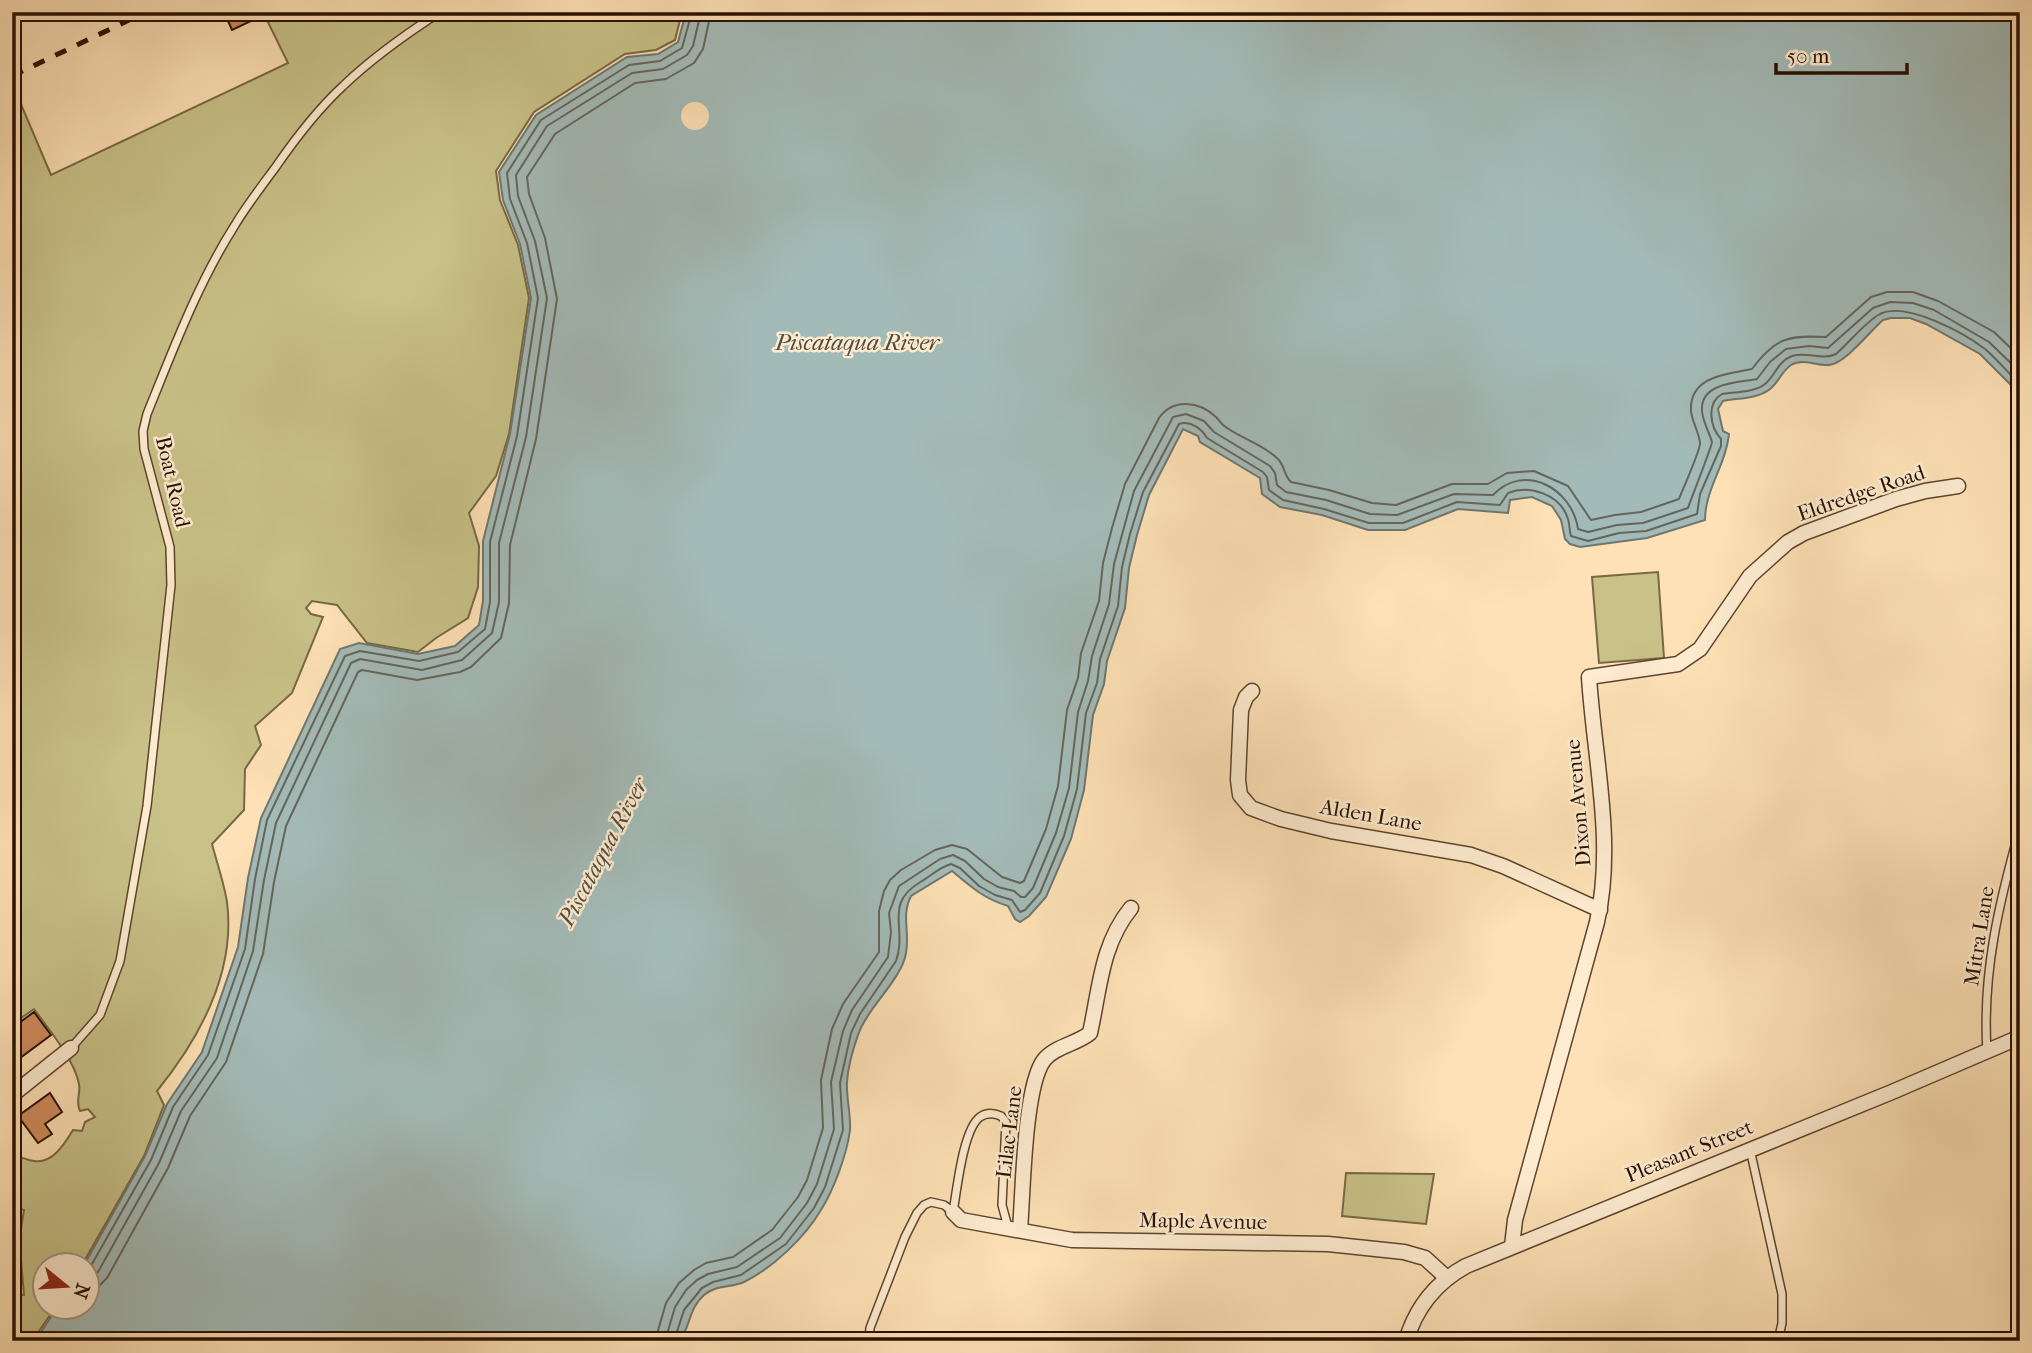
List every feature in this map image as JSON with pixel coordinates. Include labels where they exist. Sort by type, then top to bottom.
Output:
[{"type":"street","name":"Eldredge Road","points":[[1750,576],[1788,542],[1804,533],[1896,499],[1958,486]]},
{"type":"street","name":"Dixon Avenue","points":[[1512,1246],[1532,1156],[1600,910],[1606,853],[1589,677],[1666,667],[1691,656],[1709,638],[1750,576]]},
{"type":"street","name":"Alden Lane","points":[[1252,691],[1246,697],[1241,710],[1238,780],[1243,800],[1251,808],[1281,819],[1331,831],[1478,857],[1600,910]]},
{"type":"street","name":"Lilac Lane","points":[[1014,1229],[1031,1097],[1040,1067],[1051,1053],[1090,1033],[1105,954],[1115,930],[1131,908]]},
{"type":"street","name":"Pleasant Street","points":[[1406,1341],[1415,1317],[1426,1299],[1447,1278],[1466,1266],[2020,1037]]},
{"type":"street","points":[[12,1095],[71,1048]]},
{"type":"street","name":"Maple Avenue","points":[[953,1212],[961,1220],[1072,1240],[1328,1244],[1378,1250],[1425,1258],[1447,1278]]},
{"type":"lane","name":"Boat Road","points":[[71,1048],[100,1015],[120,961],[147,806],[171,584],[170,547],[144,449],[143,431],[147,414],[196,298],[221,249],[235,224],[281,160],[311,119],[341,87],[376,57],[440,12]]},
{"type":"lane","name":"Mitra Lane","points":[[1987,1052],[1986,996],[1996,918],[2020,828]]},
{"type":"lane","points":[[869,1341],[870,1328],[908,1230],[917,1213],[931,1202],[944,1205],[953,1212],[968,1136],[978,1118],[986,1113],[1001,1116],[1006,1122],[1002,1205],[1014,1229]]},
{"type":"lane","points":[[1750,1149],[1782,1294],[1782,1323],[1778,1341]]},
{"type":"shaded area","points":[[263,12],[682,12],[675,40],[656,50],[625,54],[534,112],[496,171],[500,200],[518,245],[529,298],[509,434],[496,476],[469,513],[479,546],[478,587],[468,618],[418,652],[367,643],[337,605],[312,601],[306,608],[311,614],[323,617],[292,693],[255,726],[261,745],[245,769],[244,810],[212,844],[226,895],[228,928],[226,954],[211,1003],[187,1049],[157,1091],[164,1105],[144,1156],[89,1252],[32,1252],[32,1322],[45,1322],[35,1337],[36,1341],[12,1341],[12,1293],[24,1295],[21,1260],[12,1253],[12,1228],[21,1229],[24,1210],[12,1207],[12,1156],[34,1161],[47,1159],[58,1151],[73,1130],[82,1131],[85,1122],[95,1117],[88,1109],[80,1111],[79,1084],[72,1065],[34,1009],[21,1018],[12,1013],[12,91],[15,90],[51,175],[288,63]]},
{"type":"shaded area","points":[[1658,572],[1664,658],[1599,663],[1592,577]]},
{"type":"shaded area","points":[[1346,1173],[1434,1174],[1426,1224],[1342,1216]]},
{"type":"water","name":"Piscataqua River","points":[[686,12],[2020,12],[2020,394],[1980,354],[1926,324],[1910,318],[1883,320],[1836,363],[1796,363],[1765,392],[1723,401],[1718,409],[1723,431],[1729,434],[1724,456],[1708,498],[1705,520],[1647,538],[1580,547],[1565,539],[1561,520],[1552,506],[1532,497],[1510,500],[1508,513],[1458,509],[1405,530],[1368,530],[1322,515],[1280,507],[1262,494],[1260,478],[1200,442],[1198,436],[1183,429],[1149,495],[1137,535],[1129,568],[1125,608],[1093,715],[1084,790],[1071,839],[1046,897],[1020,922],[1015,919],[1008,906],[984,896],[952,871],[911,896],[906,917],[907,946],[903,963],[862,1025],[848,1070],[850,1130],[839,1171],[826,1202],[797,1241],[766,1269],[744,1282],[704,1295],[695,1306],[679,1341],[37,1341],[48,1322],[102,1322],[102,1252],[91,1252],[145,1156],[167,1104],[202,1052],[238,947],[248,878],[261,818],[340,649],[359,643],[418,654],[455,646],[479,625],[483,601],[483,541],[510,434],[531,298],[520,244],[503,200],[499,172],[536,115],[627,57],[658,54],[678,42]]},
{"type":"pier","points":[[695,102],[705,106],[709,116],[705,126],[695,130],[685,126],[681,116],[685,106]]},
{"type":"building","points":[[224,12],[270,12],[232,30]]},
{"type":"building","points":[[34,1012],[51,1035],[12,1064],[12,1028]]},
{"type":"building","points":[[50,1093],[62,1112],[45,1124],[52,1134],[38,1143],[18,1116]]},
{"type":"railway","points":[[12,76],[146,12]]}]
